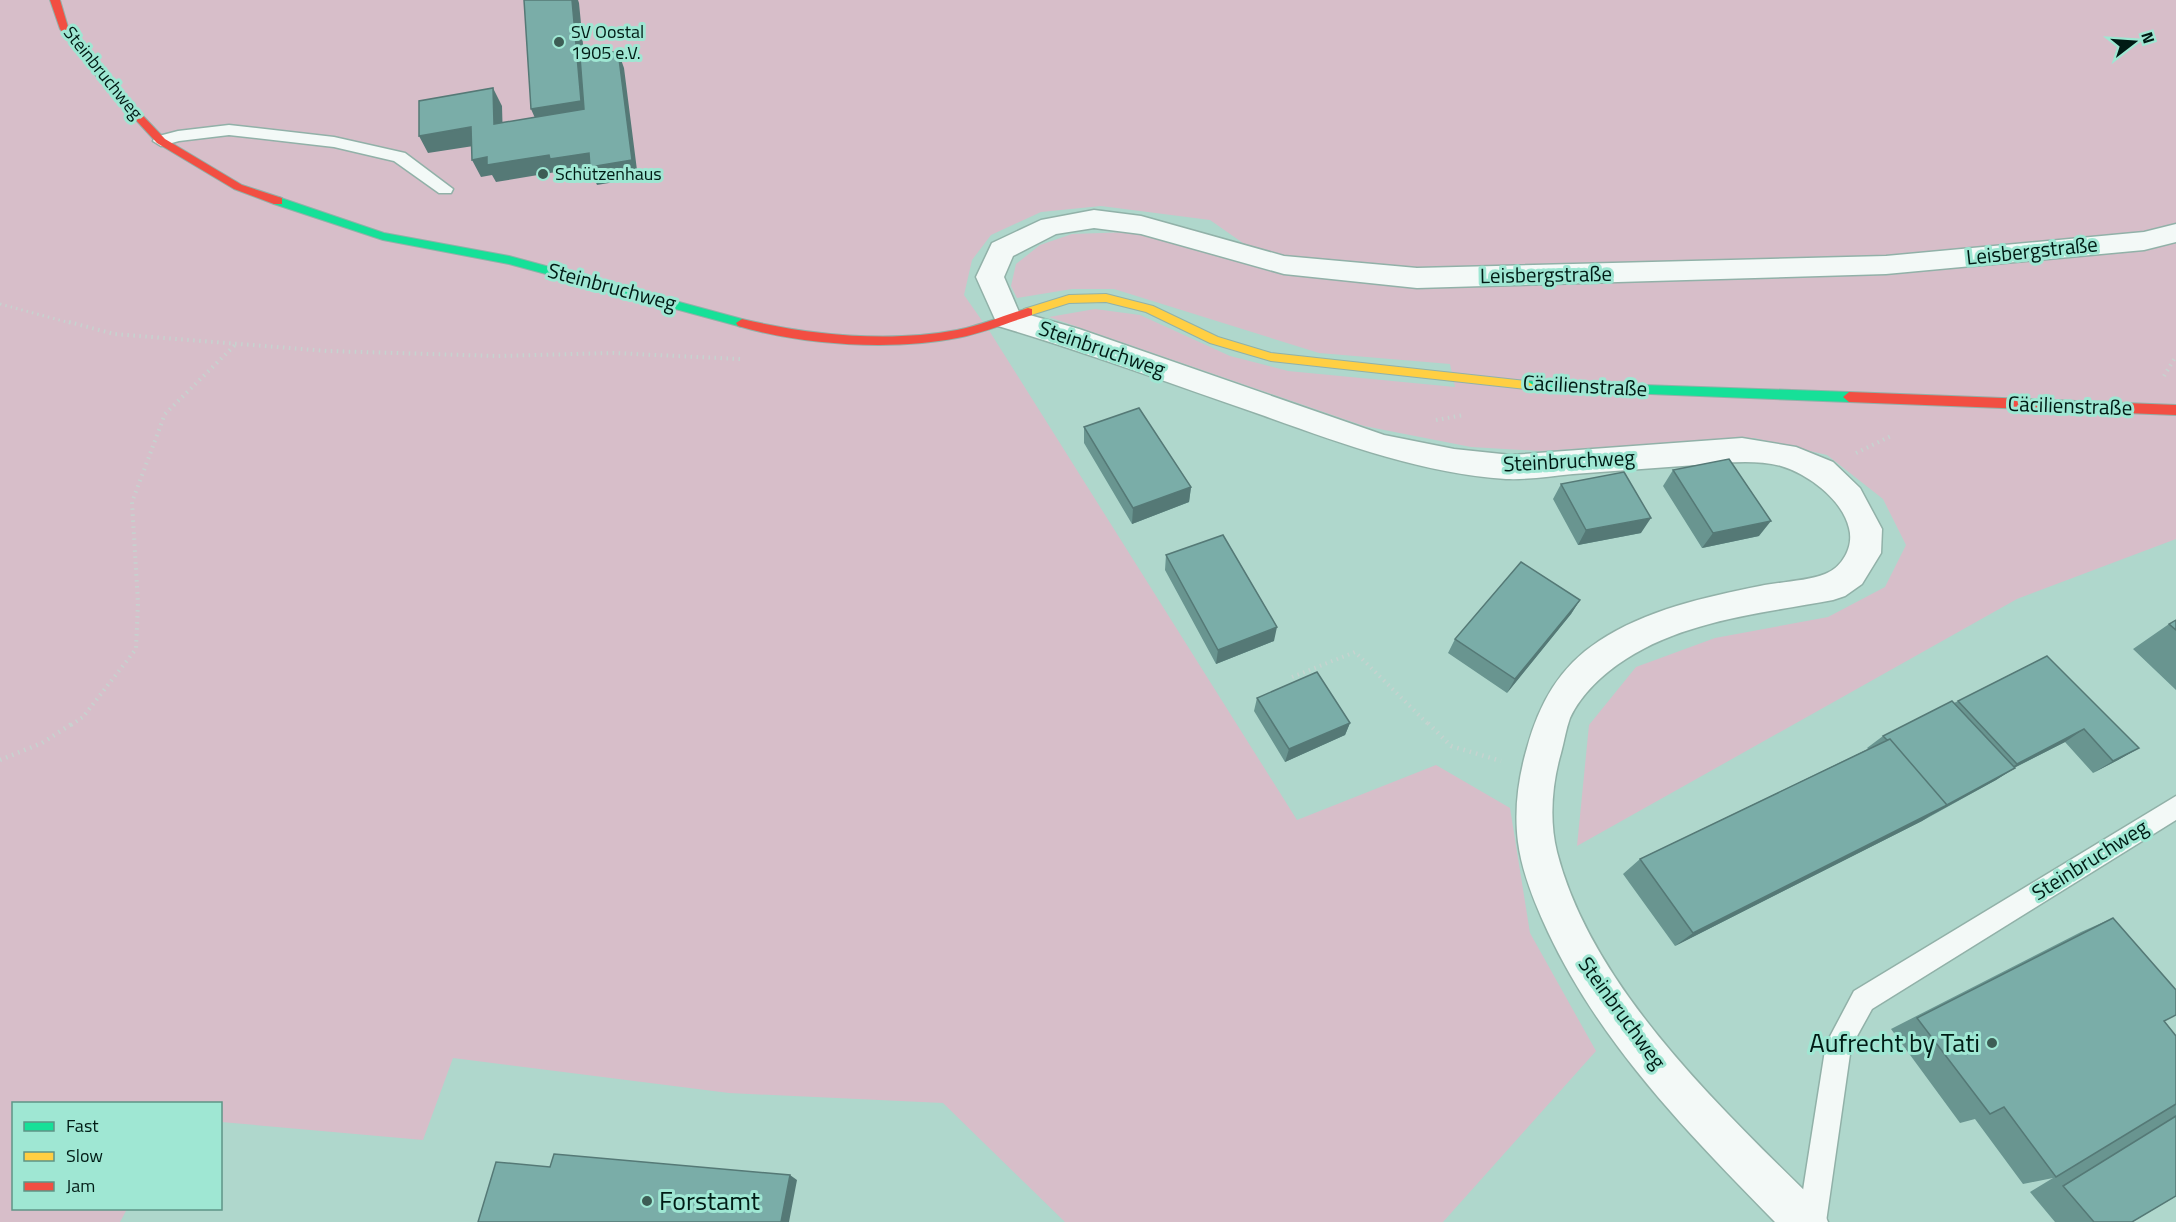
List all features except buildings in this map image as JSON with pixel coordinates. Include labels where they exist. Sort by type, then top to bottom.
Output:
[{"type":"street","name":"Steinbruchweg","points":[[55,0],[63,27],[103,79],[161,141],[238,187],[383,236],[509,260],[652,297],[759,328],[829,336],[919,340],[958,334],[1008,319],[1069,336],[1382,446],[1454,461],[1511,467],[1742,450],[1785,455],[1822,471],[1849,497],[1866,529],[1865,553],[1851,574],[1833,586],[1707,612],[1660,627],[1624,643],[1582,674],[1555,715],[1538,771],[1534,811],[1538,851],[1557,913],[1588,971],[1636,1038],[1725,1142],[1806,1222]]},
{"type":"street","name":"Leisbergstraße","points":[[1008,319],[990,277],[1002,249],[1050,226],[1094,219],[1141,225],[1284,265],[1417,278],[1886,266],[2144,240],[2176,233]]},
{"type":"street","name":"Cäcilienstraße","points":[[1008,319],[1069,299],[1106,298],[1149,309],[1214,340],[1271,357],[1530,385],[2176,410]]},
{"type":"lane","points":[[161,141],[178,136],[229,130],[334,142],[399,157],[445,189]]},
{"type":"lane","name":"Steinbruchweg","points":[[1812,1222],[1839,1044],[1863,1000],[2176,807]]},
{"type":"path","points":[[0,304],[114,334],[327,351],[498,356],[614,352],[742,359]]},
{"type":"path","points":[[0,760],[42,743],[84,717],[136,649],[138,603],[132,502],[165,414],[236,344]]},
{"type":"path","points":[[1822,471],[1865,448],[1929,419],[1940,400]]},
{"type":"path","points":[[1292,677],[1356,652],[1451,746],[1538,771]]},
{"type":"shaded area","points":[[0,0],[2176,0],[2176,539],[2017,599],[1577,846],[1589,725],[1636,667],[1715,638],[1828,617],[1885,587],[1906,545],[1883,499],[1827,455],[1754,438],[1540,451],[1471,447],[1364,426],[1049,317],[1095,309],[1140,315],[1230,356],[1288,371],[1455,387],[1450,364],[1319,353],[1114,289],[1072,289],[1017,298],[1011,286],[1016,264],[1040,245],[1072,234],[1131,232],[1273,264],[1210,220],[1101,206],[1041,212],[991,235],[972,260],[964,295],[990,332],[1297,820],[1436,765],[1510,808],[1530,933],[1596,1051],[1443,1222],[1065,1222],[943,1103],[729,1093],[453,1058],[423,1140],[222,1122],[222,1102],[12,1102],[12,1210],[126,1210],[120,1222],[0,1222]]},
{"type":"traffic: fast","points":[[278,201],[383,236],[509,260],[742,323]]},
{"type":"traffic: fast","points":[[1527,385],[1849,397]]},
{"type":"traffic: slow","points":[[1028,312],[1069,299],[1106,298],[1149,309],[1214,340],[1271,357],[1527,385]]},
{"type":"traffic: jam","points":[[55,0],[63,27],[103,79],[161,141],[238,187],[278,201]]},
{"type":"traffic: jam","points":[[742,323],[790,333],[850,339],[936,338],[984,327],[1028,312]]},
{"type":"traffic: jam","points":[[1849,397],[2176,410]]},
{"type":"place","name":"SV Oostal 1905 e.V.","points":[[559,42]]},
{"type":"place","name":"Schützenhaus","points":[[543,174]]},
{"type":"place","name":"Aufrecht by Tati","points":[[1992,1043]]},
{"type":"place","name":"Forstamt","points":[[647,1201]]}]
